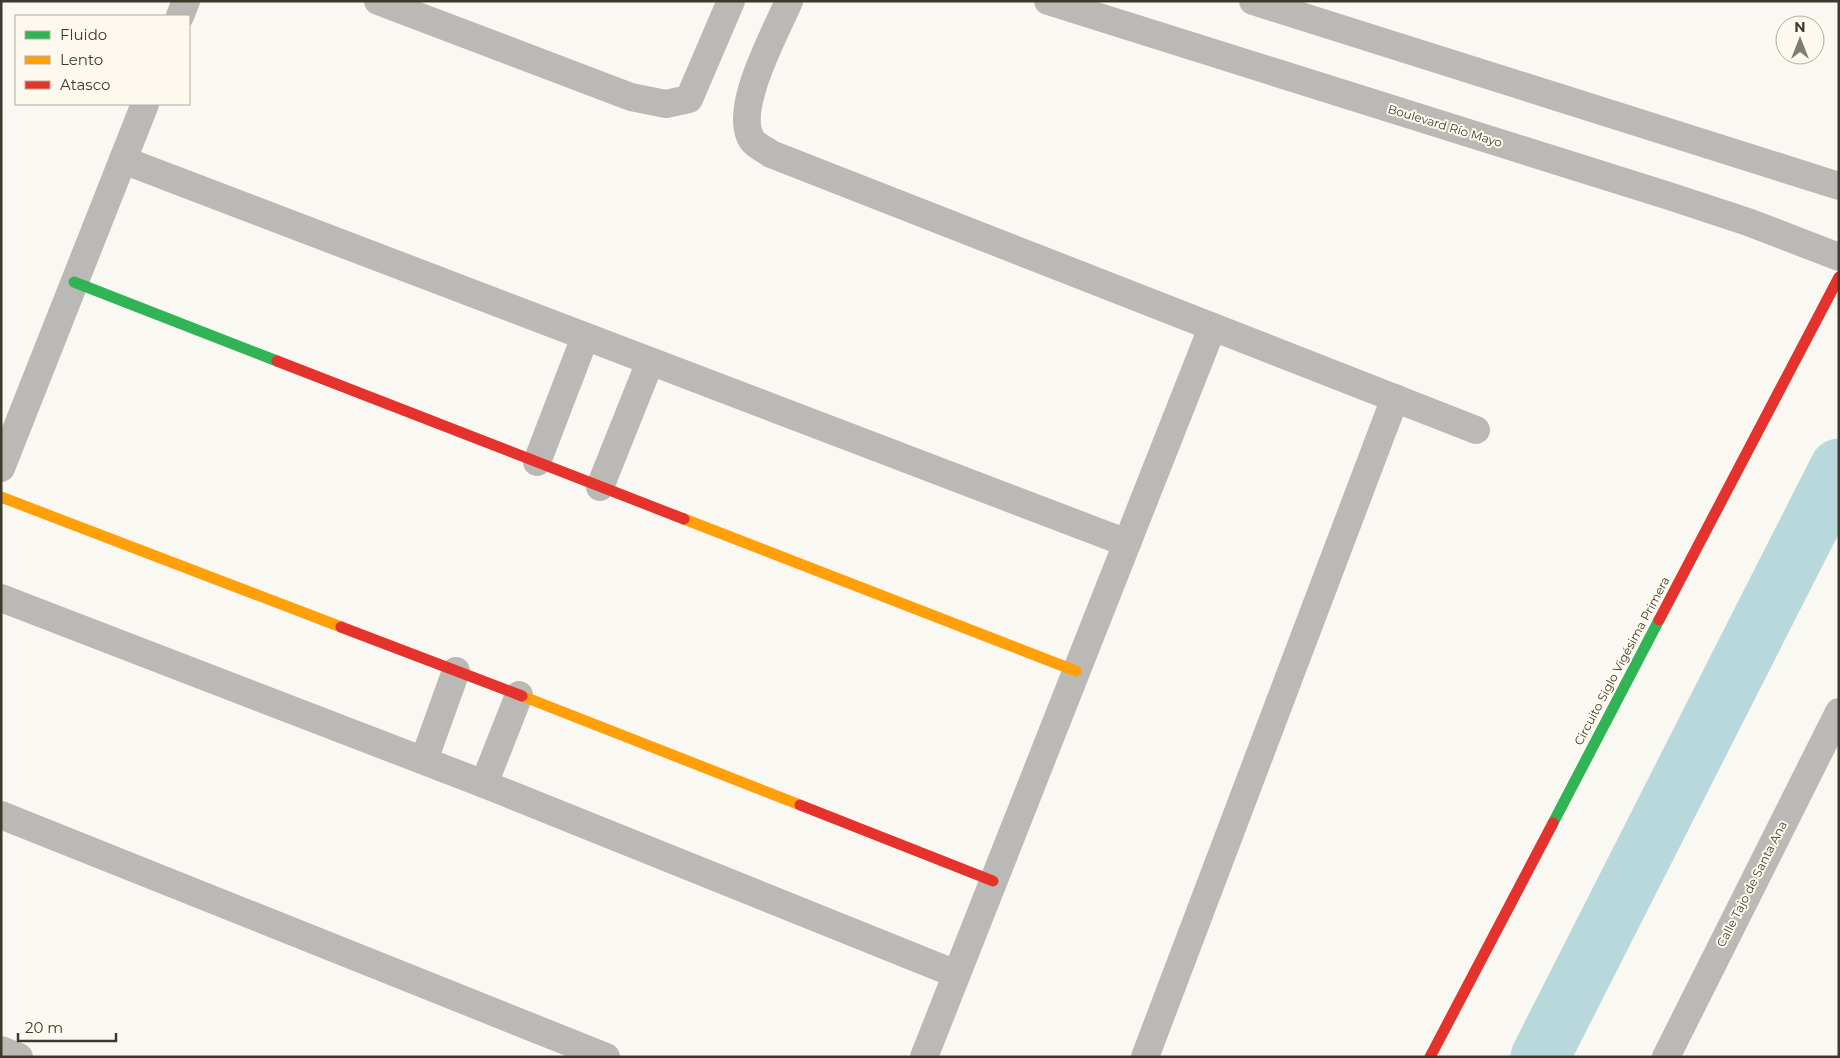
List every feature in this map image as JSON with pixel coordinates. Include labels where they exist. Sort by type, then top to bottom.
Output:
[{"type":"street","points":[[180,15],[186,1]]},
{"type":"street","points":[[378,1],[632,97],[666,104],[689,99],[731,1]]},
{"type":"street","points":[[789,1],[748,101],[746,123],[752,141],[771,154],[1476,430]]},
{"type":"street","name":"Boulevard Río Mayo","points":[[1048,1],[1669,196],[1748,222],[1839,257]]},
{"type":"street","points":[[1253,1],[1839,186]]},
{"type":"street","points":[[1,468],[145,105]]},
{"type":"street","points":[[123,160],[1126,543]]},
{"type":"street","name":"Circuito Siglo Vigésima Primera","points":[[1430,1057],[1839,277]]},
{"type":"street","points":[[74,282],[1076,671]]},
{"type":"street","points":[[924,1057],[1212,328]]},
{"type":"street","points":[[537,462],[585,337]]},
{"type":"street","points":[[600,486],[650,362]]},
{"type":"street","points":[[1145,1057],[1395,398]]},
{"type":"street","points":[[1,497],[456,671],[994,881]]},
{"type":"street","points":[[1,598],[424,760],[956,974]]},
{"type":"street","points":[[424,760],[456,671]]},
{"type":"street","points":[[484,784],[518,695]]},
{"type":"street","name":"Calle Tajo de Santa Ana","points":[[1666,1057],[1839,712]]},
{"type":"street","points":[[1,815],[606,1057]]},
{"type":"street","points":[[1,1050],[19,1057]]},
{"type":"waterway","points":[[1540,1057],[1839,468]]},
{"type":"traffic: fast","points":[[74,282],[277,361]]},
{"type":"traffic: fast","points":[[1553,823],[1659,620]]},
{"type":"traffic: slow","points":[[1,497],[341,627]]},
{"type":"traffic: slow","points":[[684,519],[1076,671]]},
{"type":"traffic: slow","points":[[522,696],[800,805]]},
{"type":"traffic: jam","points":[[1659,620],[1839,277]]},
{"type":"traffic: jam","points":[[277,361],[684,519]]},
{"type":"traffic: jam","points":[[341,627],[522,696]]},
{"type":"traffic: jam","points":[[800,805],[993,881]]},
{"type":"traffic: jam","points":[[1430,1057],[1553,823]]}]
